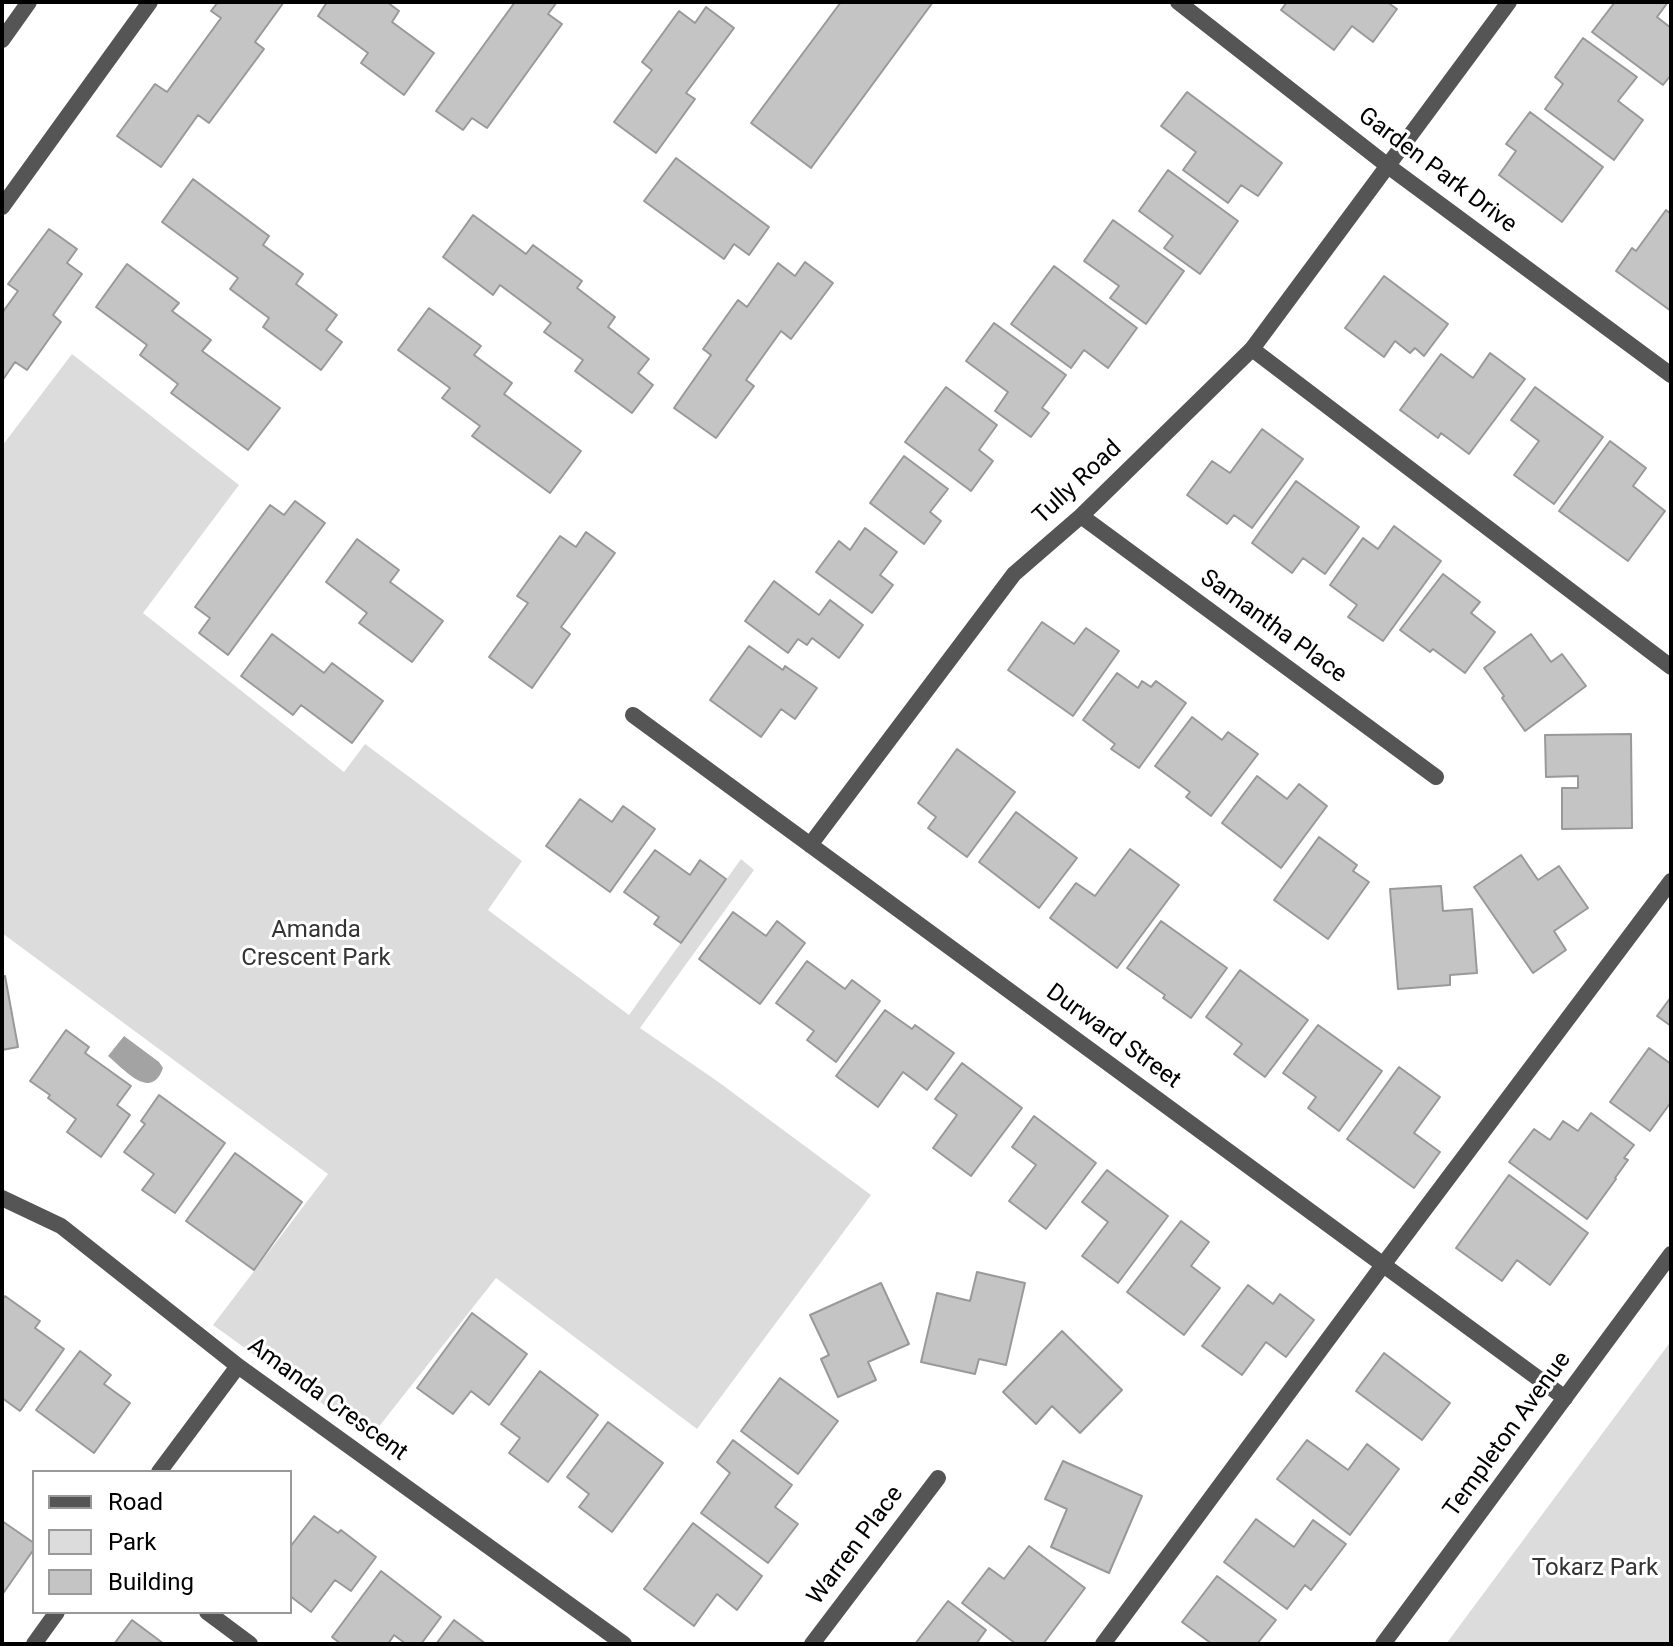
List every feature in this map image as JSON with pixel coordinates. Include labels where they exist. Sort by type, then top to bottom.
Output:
[{"type":"street","points":[[2,40],[29,2]]},
{"type":"street","points":[[2,207],[150,2]]},
{"type":"street","name":"Garden Park Drive","points":[[1178,2],[1388,166],[1671,375]]},
{"type":"street","name":"Tully Road","points":[[810,845],[1014,574],[1081,516],[1252,349],[1509,2]]},
{"type":"street","points":[[1252,349],[1671,667]]},
{"type":"street","name":"Samantha Place","points":[[1081,516],[1436,777]]},
{"type":"street","name":"Durward Street","points":[[633,715],[1565,1398]]},
{"type":"street","points":[[1103,1644],[1671,881]]},
{"type":"street","name":"Amanda Crescent","points":[[2,1198],[61,1226],[238,1366],[624,1644]]},
{"type":"street","name":"Templeton Avenue","points":[[1383,1644],[1671,1254]]},
{"type":"street","points":[[160,1470],[238,1366]]},
{"type":"street","name":"Warren Place","points":[[812,1644],[938,1478]]},
{"type":"street","points":[[34,1644],[56,1614]]},
{"type":"street","points":[[210,1614],[250,1644]]},
{"type":"green space","name":"Amanda Crescent Park","points":[[72,354],[239,485],[143,613],[344,772],[365,744],[522,861],[488,910],[629,1015],[741,859],[754,870],[640,1028],[871,1195],[697,1429],[496,1278],[370,1438],[213,1325],[328,1174],[2,933],[2,446]]},
{"type":"green space","name":"Tokarz Park","points":[[1671,1341],[1671,1644],[1446,1644]]},
{"type":"shaded area","points":[[124,1036],[159,1062],[163,1068],[158,1078],[145,1083],[137,1080],[108,1056]]},
{"type":"building","points":[[218,2],[284,2],[255,42],[264,49],[209,123],[198,115],[161,167],[117,136],[155,84],[167,92],[221,18],[211,11]]},
{"type":"building","points":[[327,2],[387,2],[399,11],[392,22],[434,53],[404,95],[361,63],[368,53],[318,16]]},
{"type":"building","points":[[515,2],[557,2],[548,14],[562,24],[487,128],[472,118],[463,130],[436,111]]},
{"type":"building","points":[[841,2],[933,2],[811,168],[751,123]]},
{"type":"building","points":[[1287,2],[1387,2],[1397,9],[1373,42],[1352,26],[1334,50],[1281,10]]},
{"type":"building","points":[[1615,2],[1668,2],[1657,17],[1671,28],[1671,75],[1663,85],[1592,32]]},
{"type":"building","points":[[706,7],[734,28],[686,93],[695,99],[656,153],[614,122],[652,70],[642,62],[679,11],[695,23]]},
{"type":"building","points":[[1583,38],[1637,77],[1618,101],[1643,120],[1614,160],[1545,109],[1563,84],[1555,77]]},
{"type":"building","points":[[1187,92],[1282,163],[1258,196],[1241,185],[1228,203],[1183,170],[1196,152],[1161,126]]},
{"type":"building","points":[[1530,112],[1603,167],[1562,222],[1499,175],[1516,151],[1506,144]]},
{"type":"building","points":[[676,158],[769,227],[749,255],[734,244],[724,259],[644,201]]},
{"type":"building","points":[[1168,170],[1238,221],[1200,274],[1164,248],[1173,236],[1139,211]]},
{"type":"building","points":[[193,179],[269,236],[263,245],[303,274],[296,284],[337,315],[326,330],[342,342],[321,370],[263,327],[269,318],[230,289],[238,278],[162,222]]},
{"type":"building","points":[[1666,210],[1671,214],[1671,311],[1616,271],[1632,248],[1636,251]]},
{"type":"building","points":[[473,215],[526,254],[533,245],[582,281],[577,288],[615,317],[608,327],[649,359],[638,373],[653,385],[632,413],[575,371],[583,360],[544,332],[551,323],[500,285],[493,295],[443,257]]},
{"type":"building","points":[[1113,220],[1184,271],[1146,324],[1110,298],[1119,286],[1084,261]]},
{"type":"building","points":[[49,229],[77,249],[67,263],[82,274],[53,315],[61,322],[27,370],[15,362],[2,381],[2,313],[18,291],[8,284]]},
{"type":"building","points":[[805,262],[833,283],[791,339],[781,331],[746,380],[754,386],[716,438],[674,408],[711,355],[703,349],[738,300],[747,307],[778,263],[795,276]]},
{"type":"building","points":[[127,264],[179,303],[172,311],[211,340],[202,351],[280,408],[248,450],[171,393],[178,384],[140,355],[147,345],[96,307]]},
{"type":"building","points":[[1054,266],[1137,328],[1108,368],[1084,350],[1071,368],[1011,324]]},
{"type":"building","points":[[1384,276],[1448,324],[1424,356],[1415,348],[1410,353],[1395,341],[1384,357],[1345,328]]},
{"type":"building","points":[[429,308],[481,346],[474,355],[512,383],[504,394],[581,451],[550,493],[472,436],[480,426],[442,398],[450,388],[398,350]]},
{"type":"building","points":[[994,323],[1066,375],[1042,408],[1049,413],[1031,437],[995,411],[1008,392],[966,361]]},
{"type":"building","points":[[1490,353],[1525,379],[1469,454],[1441,433],[1438,438],[1400,410],[1441,354],[1473,378]]},
{"type":"building","points":[[946,387],[997,425],[979,450],[993,461],[971,491],[905,442]]},
{"type":"building","points":[[1535,387],[1603,437],[1554,504],[1514,475],[1539,441],[1511,420]]},
{"type":"building","points":[[1262,429],[1303,459],[1252,528],[1234,515],[1227,524],[1187,495],[1212,461],[1230,473]]},
{"type":"building","points":[[1610,441],[1646,468],[1633,486],[1665,511],[1628,561],[1559,511]]},
{"type":"building","points":[[904,456],[948,489],[930,512],[941,521],[924,544],[870,503]]},
{"type":"building","points":[[1296,481],[1359,527],[1325,574],[1303,558],[1292,573],[1252,543]]},
{"type":"building","points":[[295,501],[325,523],[228,655],[199,633],[210,618],[195,607],[270,505],[284,515]]},
{"type":"building","points":[[1394,526],[1441,561],[1383,641],[1348,617],[1357,605],[1330,585],[1363,538],[1378,549]]},
{"type":"building","points":[[865,528],[897,552],[880,575],[893,585],[872,613],[816,572],[839,541],[850,550]]},
{"type":"building","points":[[586,532],[615,553],[561,627],[570,634],[532,688],[489,657],[528,603],[517,596],[560,536],[576,547]]},
{"type":"building","points":[[357,539],[399,570],[390,582],[443,621],[412,662],[359,623],[367,613],[326,582]]},
{"type":"building","points":[[1443,574],[1480,602],[1471,613],[1495,632],[1465,673],[1400,630]]},
{"type":"building","points":[[774,581],[819,615],[830,600],[863,625],[839,658],[812,638],[807,645],[798,639],[788,653],[745,621]]},
{"type":"building","points":[[1042,622],[1074,644],[1086,628],[1119,651],[1073,716],[1008,670]]},
{"type":"building","points":[[272,634],[324,673],[332,663],[383,701],[352,743],[301,705],[293,715],[241,676]]},
{"type":"building","points":[[1531,634],[1551,662],[1562,654],[1586,686],[1525,731],[1484,668]]},
{"type":"building","points":[[749,646],[783,670],[785,666],[817,688],[795,719],[781,709],[761,737],[710,700]]},
{"type":"building","points":[[1117,673],[1138,688],[1142,681],[1151,687],[1156,681],[1186,703],[1139,768],[1111,749],[1115,744],[1083,720]]},
{"type":"building","points":[[1192,717],[1222,740],[1228,732],[1258,754],[1211,816],[1186,797],[1190,792],[1155,766]]},
{"type":"building","points":[[1631,734],[1632,828],[1562,829],[1562,788],[1578,788],[1578,776],[1546,777],[1545,735]]},
{"type":"building","points":[[957,749],[1015,792],[967,857],[928,828],[936,817],[918,803]]},
{"type":"building","points":[[1257,776],[1287,799],[1299,784],[1327,806],[1281,868],[1222,823]]},
{"type":"building","points":[[580,799],[612,822],[623,806],[655,829],[610,892],[546,846]]},
{"type":"building","points":[[1016,812],[1077,858],[1039,908],[979,862]]},
{"type":"building","points":[[1319,837],[1357,865],[1353,871],[1369,882],[1328,939],[1274,900]]},
{"type":"building","points":[[1130,849],[1179,885],[1117,968],[1050,918],[1076,883],[1095,896]]},
{"type":"building","points":[[655,850],[690,875],[700,860],[726,879],[681,943],[654,924],[659,917],[624,892]]},
{"type":"building","points":[[1521,855],[1538,880],[1559,866],[1588,908],[1554,931],[1566,950],[1533,973],[1474,887]]},
{"type":"building","points":[[1441,886],[1443,911],[1472,909],[1477,973],[1450,975],[1450,985],[1398,989],[1390,889]]},
{"type":"building","points":[[733,912],[766,936],[777,921],[805,943],[760,1004],[699,959]]},
{"type":"building","points":[[1161,921],[1227,968],[1191,1018],[1127,968]]},
{"type":"building","points":[[807,961],[845,989],[852,980],[880,1001],[836,1062],[807,1040],[814,1031],[776,1003]]},
{"type":"building","points":[[1240,970],[1308,1020],[1265,1077],[1234,1054],[1242,1044],[1206,1017]]},
{"type":"building","points":[[5,976],[18,1047],[2,1050],[2,977]]},
{"type":"building","points":[[1671,997],[1671,1026],[1657,1016]]},
{"type":"building","points":[[885,1010],[912,1029],[915,1025],[954,1053],[927,1090],[903,1072],[878,1107],[836,1076]]},
{"type":"building","points":[[1318,1025],[1382,1071],[1339,1131],[1308,1108],[1316,1097],[1283,1073]]},
{"type":"building","points":[[66,1030],[89,1047],[85,1053],[131,1086],[117,1105],[130,1115],[101,1157],[67,1132],[76,1119],[30,1081]]},
{"type":"building","points":[[1649,1048],[1671,1064],[1671,1102],[1650,1131],[1610,1102]]},
{"type":"building","points":[[962,1063],[1022,1108],[971,1176],[933,1148],[957,1115],[935,1099]]},
{"type":"building","points":[[1399,1067],[1440,1097],[1414,1133],[1440,1152],[1414,1188],[1347,1139]]},
{"type":"building","points":[[159,1095],[225,1143],[175,1213],[142,1190],[154,1174],[124,1152],[145,1124],[141,1121]]},
{"type":"building","points":[[1591,1113],[1634,1145],[1624,1158],[1628,1160],[1616,1179],[1587,1219],[1509,1162],[1534,1129],[1550,1140],[1563,1121],[1578,1131]]},
{"type":"building","points":[[1034,1116],[1096,1163],[1046,1229],[1009,1201],[1036,1165],[1012,1147]]},
{"type":"building","points":[[235,1153],[302,1202],[254,1270],[186,1221]]},
{"type":"building","points":[[1107,1170],[1168,1216],[1118,1283],[1082,1256],[1108,1222],[1082,1202]]},
{"type":"building","points":[[1509,1175],[1588,1233],[1550,1285],[1517,1260],[1502,1281],[1456,1248]]},
{"type":"building","points":[[1181,1221],[1209,1242],[1191,1266],[1220,1288],[1184,1335],[1127,1292]]},
{"type":"building","points":[[977,1272],[1025,1283],[1006,1365],[979,1359],[975,1374],[921,1362],[937,1293],[970,1301]]},
{"type":"building","points":[[881,1283],[909,1344],[868,1362],[876,1380],[838,1397],[821,1359],[829,1355],[810,1315]]},
{"type":"building","points":[[1248,1285],[1273,1304],[1280,1294],[1314,1320],[1286,1357],[1266,1342],[1242,1375],[1202,1346]]},
{"type":"building","points":[[5,1296],[40,1321],[35,1328],[64,1349],[20,1411],[2,1398],[2,1300]]},
{"type":"building","points":[[472,1313],[527,1354],[489,1405],[471,1391],[453,1414],[417,1388]]},
{"type":"building","points":[[1062,1331],[1122,1390],[1080,1433],[1052,1406],[1036,1424],[1003,1392]]},
{"type":"building","points":[[80,1351],[111,1375],[104,1384],[130,1403],[94,1453],[36,1410]]},
{"type":"building","points":[[1384,1353],[1450,1403],[1422,1440],[1356,1391]]},
{"type":"building","points":[[540,1371],[598,1415],[548,1482],[509,1453],[520,1438],[501,1424]]},
{"type":"building","points":[[780,1378],[838,1421],[798,1474],[741,1431]]},
{"type":"building","points":[[608,1422],[663,1463],[612,1532],[579,1507],[589,1494],[567,1477]]},
{"type":"building","points":[[733,1440],[792,1485],[775,1507],[798,1524],[768,1563],[701,1513],[730,1473],[717,1462]]},
{"type":"building","points":[[1307,1440],[1348,1470],[1367,1444],[1399,1469],[1350,1535],[1277,1479]]},
{"type":"building","points":[[1063,1461],[1142,1496],[1109,1573],[1051,1547],[1067,1509],[1045,1499]]},
{"type":"building","points":[[314,1516],[338,1533],[341,1530],[376,1557],[351,1591],[335,1580],[311,1612],[292,1598],[292,1544]]},
{"type":"building","points":[[1256,1519],[1294,1547],[1313,1520],[1346,1544],[1311,1590],[1305,1585],[1287,1609],[1224,1562]]},
{"type":"building","points":[[2,1521],[32,1542],[32,1552],[2,1595]]},
{"type":"building","points":[[693,1523],[762,1576],[737,1610],[717,1594],[694,1626],[644,1589]]},
{"type":"building","points":[[1029,1546],[1085,1588],[1043,1644],[1016,1644],[962,1603],[989,1568],[1004,1579]]},
{"type":"building","points":[[381,1571],[441,1617],[421,1644],[406,1644],[394,1635],[388,1644],[341,1644],[332,1637]]},
{"type":"building","points":[[1217,1576],[1276,1620],[1257,1644],[1212,1644],[1182,1622]]},
{"type":"building","points":[[948,1601],[986,1630],[976,1644],[915,1644]]},
{"type":"building","points":[[132,1620],[164,1644],[114,1644]]},
{"type":"building","points":[[454,1620],[486,1644],[436,1644]]}]
